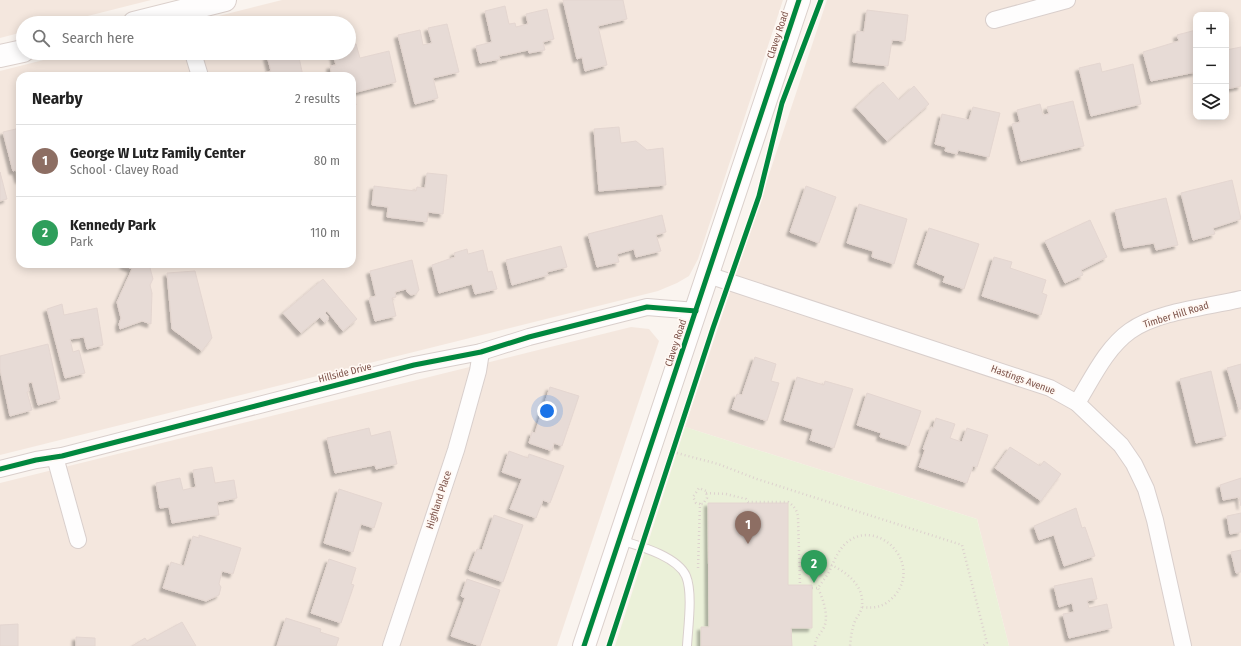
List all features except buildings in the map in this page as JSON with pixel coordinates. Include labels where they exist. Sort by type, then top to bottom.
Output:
[{"type":"main road","points":[[163,16],[225,0]]},
{"type":"main road","name":"Clavey Road","points":[[584,646],[799,0]]},
{"type":"main road","points":[[0,56],[16,53]]},
{"type":"street","points":[[994,20],[1067,0]]},
{"type":"street","points":[[195,60],[199,72]]},
{"type":"street","name":"Hastings Avenue","points":[[708,275],[1050,388],[1077,403],[1121,445],[1134,464],[1146,489],[1155,520],[1183,646]]},
{"type":"street","name":"Timber Hill Road","points":[[1077,403],[1098,368],[1114,347],[1129,332],[1149,321],[1203,306],[1241,299]]},
{"type":"street","name":"Hillside Drive","points":[[0,469],[55,457],[414,365],[481,352],[529,337],[647,308],[696,311]]},
{"type":"street","name":"Highland Place","points":[[391,646],[456,450],[478,371],[481,352]]},
{"type":"street","points":[[55,457],[78,540]]},
{"type":"lane","points":[[620,539],[653,551],[676,564],[682,570],[686,577],[689,593],[687,646]]},
{"type":"path","points":[[671,460],[676,445]]},
{"type":"path","points":[[673,452],[718,464],[757,479],[962,544],[987,643],[983,646]]},
{"type":"path","points":[[699,488],[703,489],[706,493],[706,501],[700,504],[693,500],[694,493],[699,488]]},
{"type":"path","points":[[706,493],[726,494],[746,499],[748,502],[788,502],[793,505],[797,510],[798,517],[800,585]]},
{"type":"path","points":[[698,569],[700,504]]},
{"type":"path","points":[[815,646],[815,639],[824,628],[826,620],[818,588],[844,545],[856,538],[876,536],[895,548],[900,555],[904,568],[901,587],[891,600],[880,607],[861,607]]},
{"type":"path","points":[[831,565],[843,571],[856,584],[862,599],[861,607],[854,625],[850,646]]},
{"type":"path","points":[[812,588],[818,588]]},
{"type":"shaded area","points":[[0,0],[151,0],[88,16],[16,16],[16,34],[0,38]]},
{"type":"shaded area","points":[[282,0],[783,0],[698,259],[689,276],[677,283],[658,291],[0,455],[0,71],[43,60],[356,60],[356,16],[219,16]]},
{"type":"shaded area","points":[[827,0],[1241,0],[1241,646],[1009,646],[977,519],[685,427]]},
{"type":"shaded area","points":[[631,327],[649,329],[659,341],[557,646],[0,646],[0,483]]},
{"type":"green space","points":[[685,427],[977,519],[1009,646],[615,646]]},
{"type":"cycle path","points":[[584,646],[799,0]]},
{"type":"cycle path","points":[[609,646],[713,328],[759,196],[782,103],[821,0]]},
{"type":"cycle path","points":[[0,469],[36,460],[62,456],[414,365],[481,352],[529,337],[647,307],[696,311]]},
{"type":"place","name":"George W Lutz Family Center","points":[[748,544]]},
{"type":"place","name":"Kennedy Park","points":[[814,583]]}]
